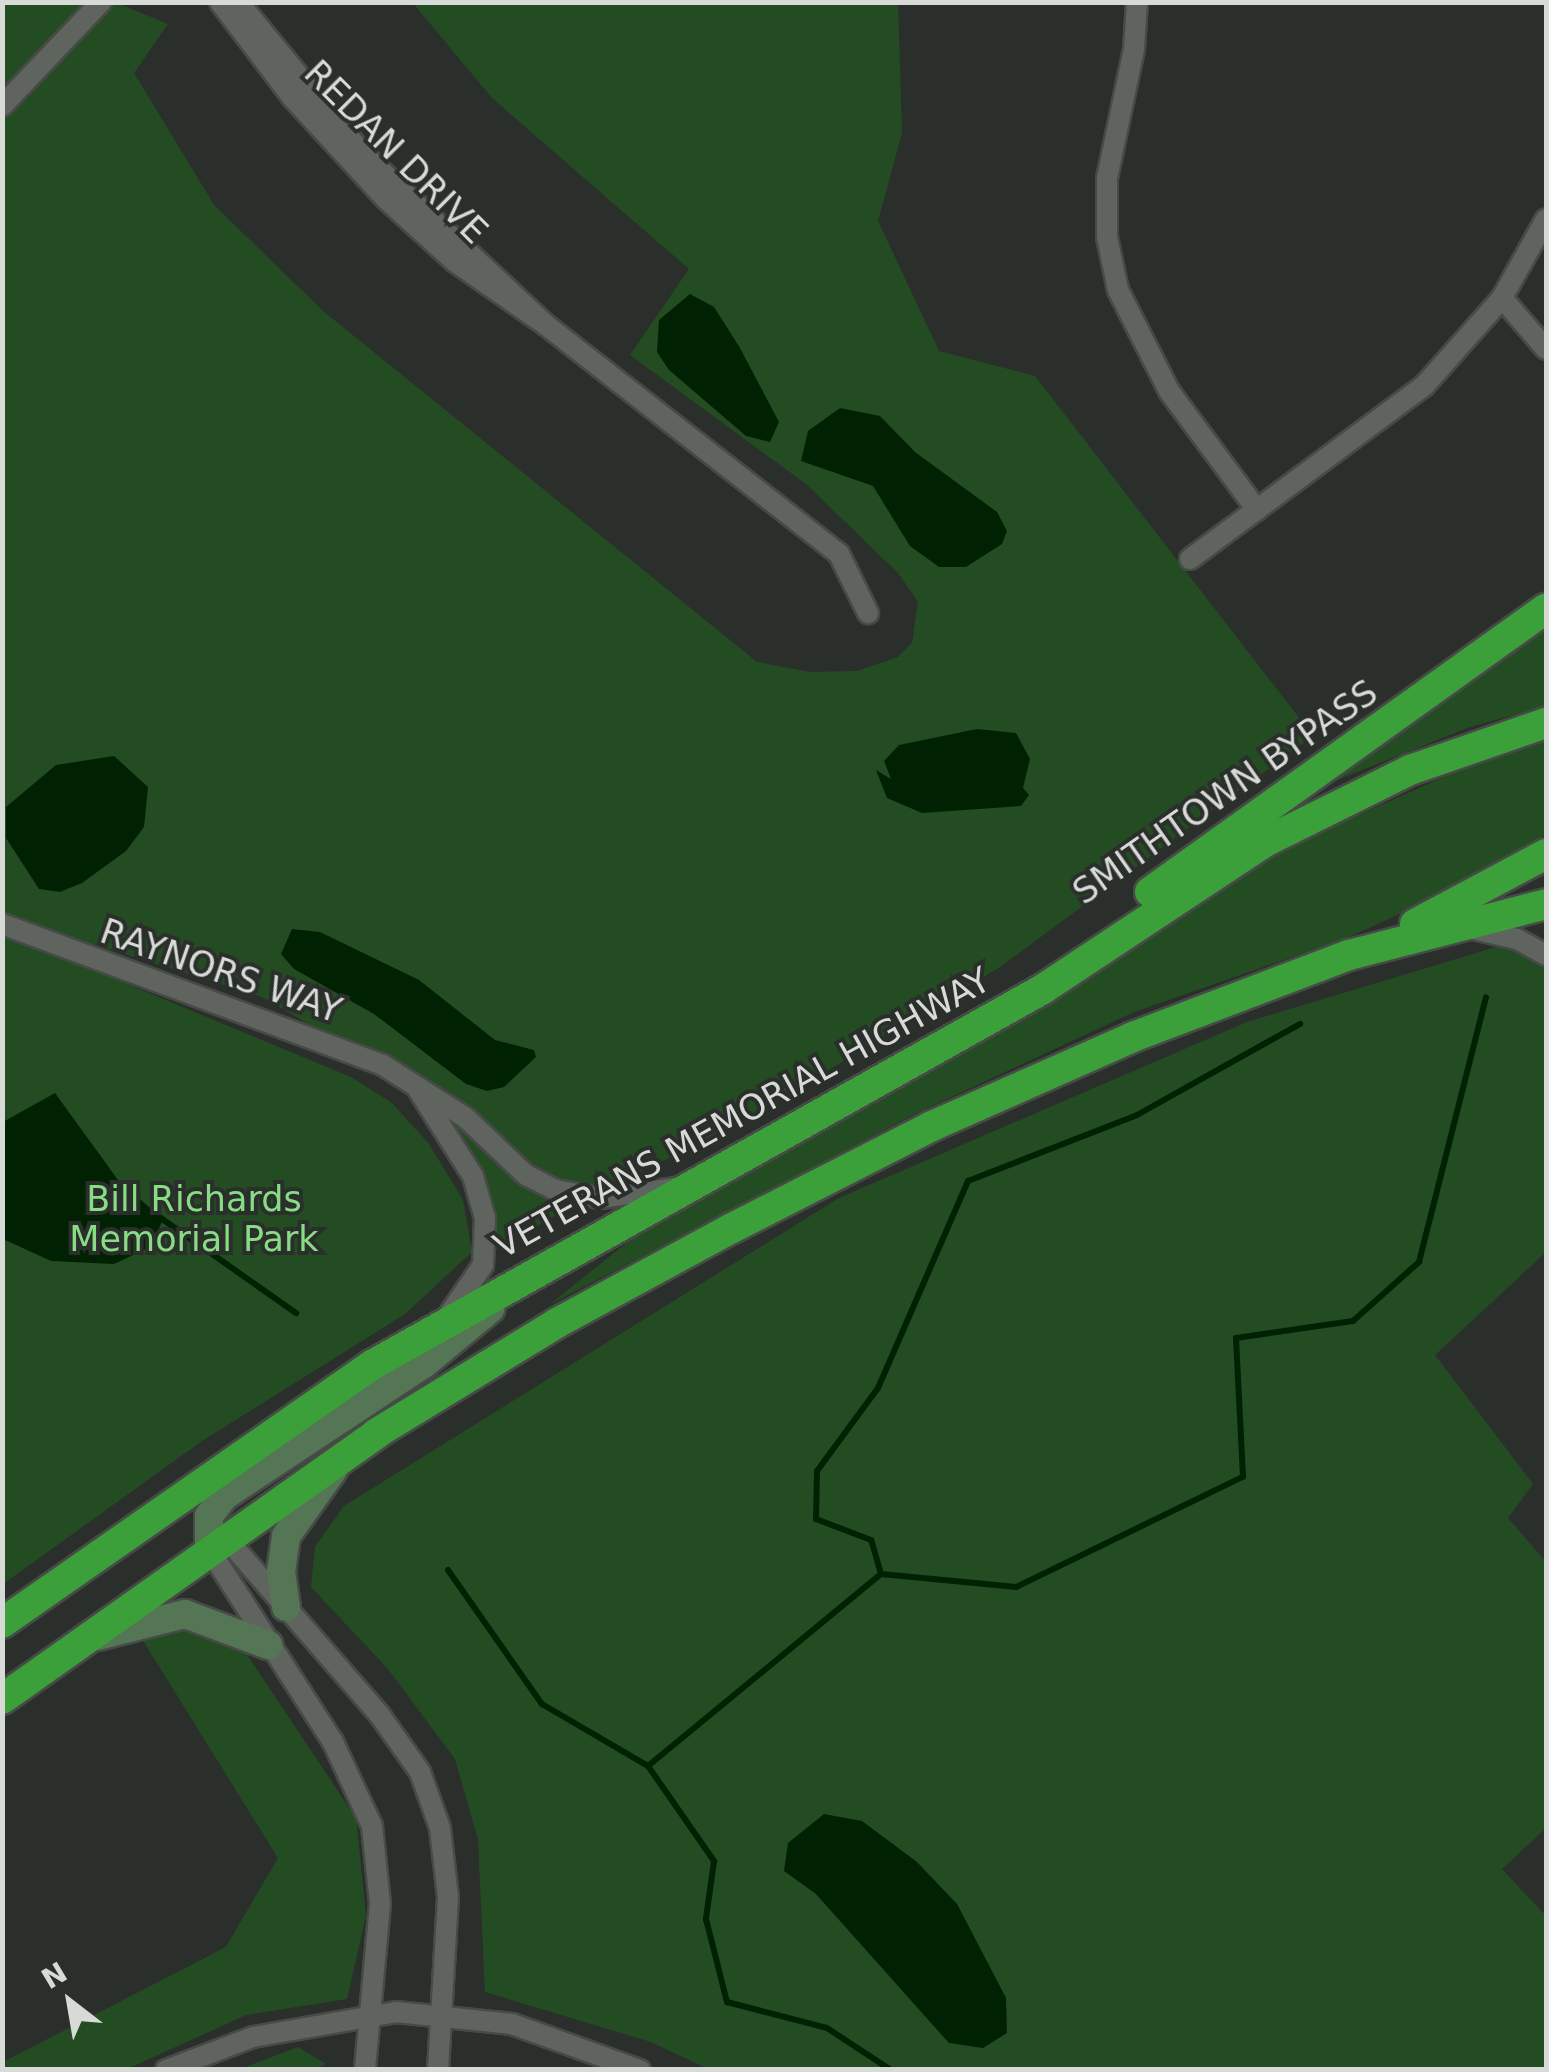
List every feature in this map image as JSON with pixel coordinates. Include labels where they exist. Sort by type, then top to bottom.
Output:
[{"type":"highway","name":"SMITHTOWN BYPASS","points":[[949,1038],[1546,609]]},
{"type":"highway","name":"VETERANS MEMORIAL HIGHWAY","points":[[2,1623],[139,1524],[433,1329],[1043,989],[1294,825],[1410,770],[1546,723]]},
{"type":"highway","points":[[2,1699],[214,1537],[573,1314],[930,1127],[1096,1051],[1349,955],[1546,854]]},
{"type":"highway","points":[[1349,955],[1546,904]]},
{"type":"street","points":[[2,106],[102,2]]},
{"type":"street","name":"REDAN DRIVE","points":[[220,2],[414,216],[490,289],[546,325],[839,554],[868,613]]},
{"type":"street","name":"REDAN DRIVE","points":[[238,2],[299,93]]},
{"type":"street","points":[[1137,2],[1134,49],[1107,178],[1106,238],[1118,290],[1170,391],[1257,510]]},
{"type":"street","points":[[1190,559],[1424,386],[1502,298],[1546,219]]},
{"type":"street","points":[[1502,298],[1546,349]]},
{"type":"street","name":"RAYNORS WAY","points":[[2,924],[274,1020],[415,1085],[466,1118],[526,1174],[556,1190],[600,1198],[686,1186]]},
{"type":"street","points":[[1462,926],[1517,939],[1546,955]]},
{"type":"street","points":[[415,1085],[473,1176],[485,1218],[479,1275],[433,1329]]},
{"type":"street","points":[[365,2070],[380,1904],[372,1826],[343,1758],[268,1644],[214,1537],[224,1496],[426,1363],[533,1272]]},
{"type":"street","points":[[286,1607],[281,1572],[286,1536],[346,1454]]},
{"type":"street","points":[[139,1524],[179,1516],[214,1537],[286,1607],[420,1772],[440,1828],[448,1897],[438,2070]]},
{"type":"street","points":[[78,1643],[172,1614],[208,1618],[268,1644]]},
{"type":"street","points":[[166,2070],[253,2037],[370,2015],[442,2014],[527,2028],[640,2070]]},
{"type":"green space","points":[[2,3],[117,3],[168,24],[134,73],[214,205],[323,311],[757,662],[810,672],[857,671],[898,657],[912,643],[918,602],[898,573],[806,484],[630,355],[689,269],[492,98],[413,3],[898,3],[902,133],[878,221],[939,351],[1035,376],[1313,736],[1000,967],[727,1131],[598,1191],[552,1182],[466,1115],[262,997],[3,916]]},
{"type":"green space","points":[[1546,625],[1546,706],[1470,727],[1322,786]]},
{"type":"green space","points":[[1546,741],[1546,834],[1455,889],[1344,939],[1134,1012],[915,1114],[549,1305],[659,1217],[1184,907],[1301,841],[1446,776]]},
{"type":"green space","name":"Bill Richards Memorial Park","points":[[2,932],[351,1077],[392,1103],[429,1144],[463,1200],[472,1252],[405,1314],[202,1441],[3,1584]]},
{"type":"green space","points":[[1506,944],[1546,961],[1546,1252],[1435,1355],[1533,1484],[1508,1518],[1546,1562],[1546,1828],[1502,1869],[1546,1916],[1546,2069],[708,2069],[651,2042],[485,1992],[478,1839],[455,1759],[388,1669],[311,1587],[315,1547],[344,1506],[839,1198],[1247,1022]],"holes":[[[785,1871],[957,1904],[1006,1998],[949,2043],[816,1894]]]},
{"type":"green space","points":[[440,1109],[580,1202],[493,1251]]},
{"type":"green space","points":[[196,1624],[244,1650],[356,1818],[366,1915],[347,1999],[246,2015],[127,2069],[3,2070],[3,2062],[226,1947],[278,1858],[142,1639]]},
{"type":"green space","points":[[298,2047],[326,2064],[315,2069],[240,2069]]},
{"type":"shaded area","points":[[690,294],[714,307],[740,348],[779,422],[770,442],[746,436],[669,370],[657,352],[659,320]]},
{"type":"shaded area","points":[[840,408],[880,416],[915,452],[997,512],[1007,531],[1002,544],[966,567],[939,567],[910,546],[873,486],[801,461],[808,431]]},
{"type":"shaded area","points":[[977,729],[1016,733],[1030,759],[1023,788],[1029,795],[1021,806],[922,813],[887,798],[876,770],[891,779],[884,761],[899,745]]},
{"type":"shaded area","points":[[114,756],[148,787],[144,827],[126,851],[82,883],[60,892],[39,889],[6,838],[6,807],[56,765]]},
{"type":"shaded area","points":[[292,929],[320,932],[419,980],[495,1040],[534,1050],[536,1057],[504,1087],[487,1091],[466,1084],[374,1014],[294,969],[281,954]]},
{"type":"shaded area","points":[[55,1093],[118,1180],[163,1219],[152,1246],[114,1264],[51,1261],[3,1239],[3,1122]]},
{"type":"shaded area","points":[[824,1814],[862,1821],[917,1862],[957,1904],[1006,1998],[1007,2033],[983,2048],[949,2043],[816,1894],[784,1871],[788,1843]]},
{"type":"waterway","points":[[648,1766],[881,1574],[1016,1587],[1243,1477],[1236,1338],[1353,1321],[1419,1262],[1486,997]]},
{"type":"waterway","points":[[881,1574],[871,1540],[816,1519],[817,1471],[878,1388],[968,1181],[1137,1115],[1300,1024]]},
{"type":"waterway","points":[[158,1216],[296,1313]]},
{"type":"waterway","points":[[448,1570],[542,1704],[648,1766],[714,1861],[706,1919],[727,2002],[827,2028],[891,2070]]}]
